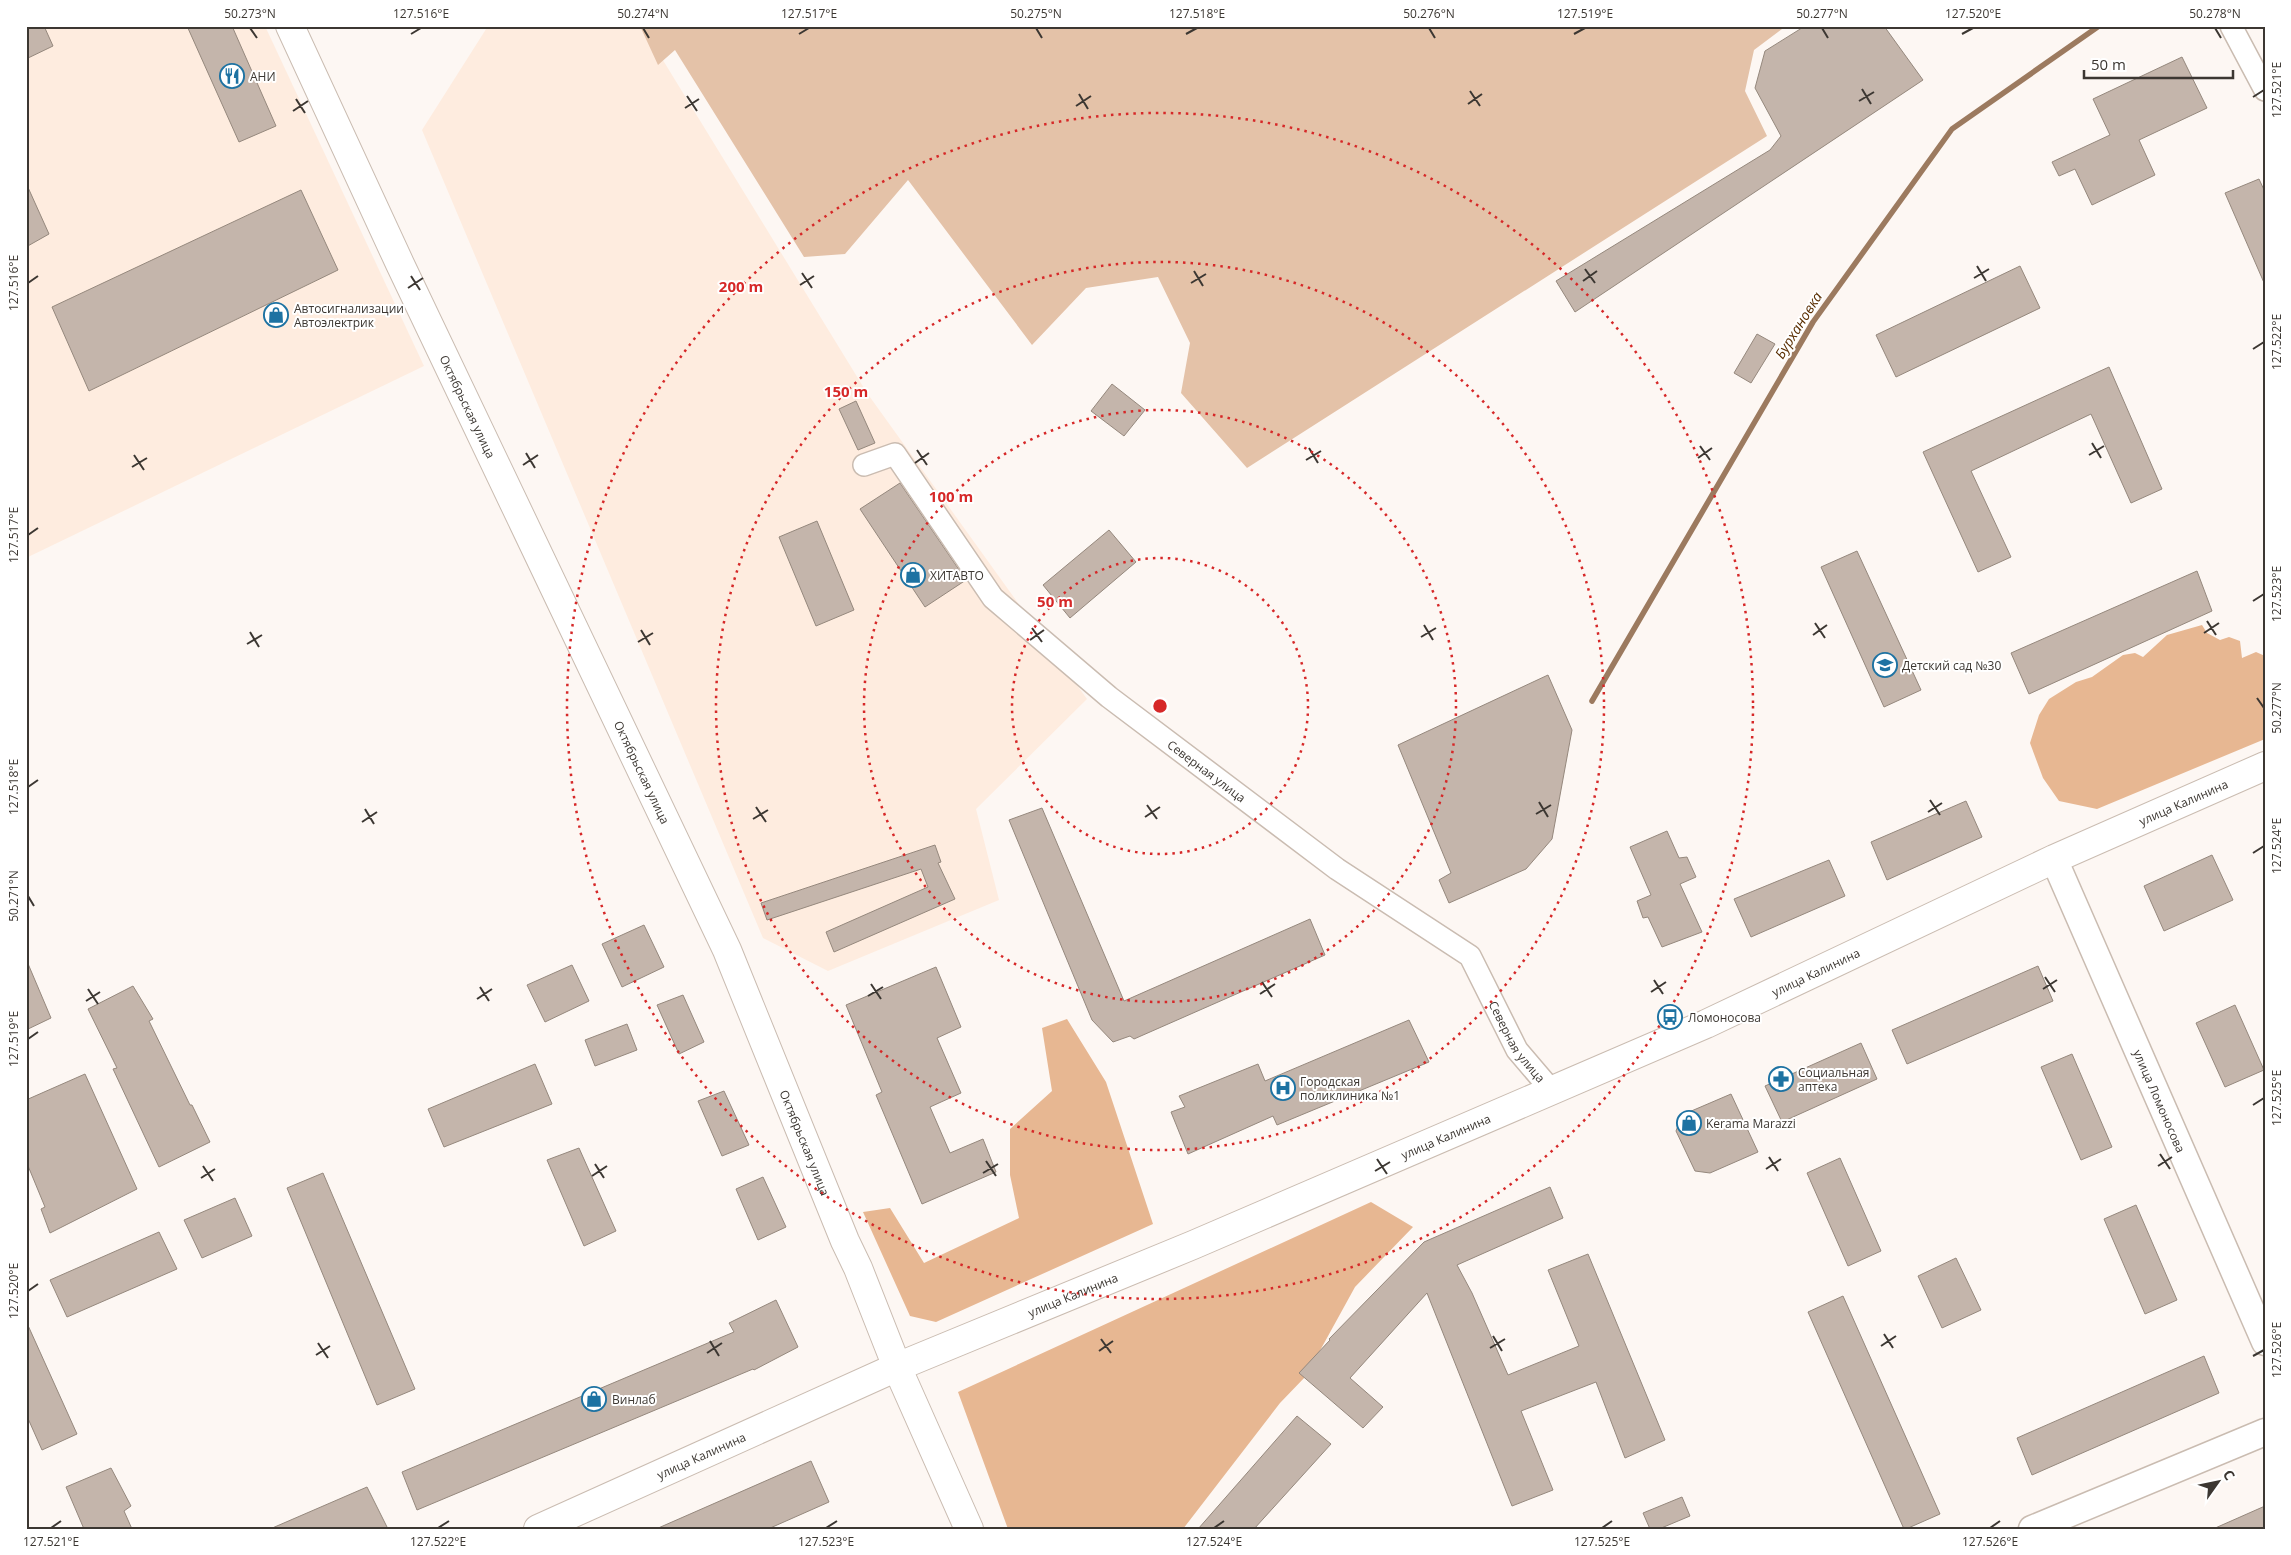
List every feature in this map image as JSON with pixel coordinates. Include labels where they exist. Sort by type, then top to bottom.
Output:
[{"type":"main road","name":"Октябрьская улица","points":[[290,26],[400,264],[727,950],[897,1367],[968,1529]]},
{"type":"main road","name":"улица Калинина","points":[[538,1529],[897,1367],[1193,1245],[1706,1024],[2054,859],[2265,766]]},
{"type":"street","points":[[2231,26],[2265,90]]},
{"type":"street","name":"Северная улица","points":[[864,466],[895,454],[993,598],[1109,697],[1337,869],[1470,956],[1517,1050],[1552,1091]]},
{"type":"street","name":"улица Ломоносова","points":[[2054,859],[2265,1342]]},
{"type":"street","points":[[2032,1529],[2265,1432]]},
{"type":"shaded area","points":[[26,26],[265,26],[424,366],[26,558]]},
{"type":"shaded area","points":[[488,26],[642,26],[867,393],[1087,699],[976,809],[999,900],[828,971],[763,938],[422,130]]},
{"type":"shaded area","points":[[640,26],[1786,26],[1754,50],[1745,91],[1767,136],[1247,468],[1181,393],[1190,343],[1158,277],[1086,288],[1032,345],[908,180],[845,254],[804,257],[675,50],[658,65]]},
{"type":"shaded area","points":[[2202,625],[2207,633],[2220,640],[2229,637],[2240,641],[2242,658],[2256,652],[2265,656],[2265,739],[2097,809],[2059,801],[2043,778],[2030,743],[2039,715],[2049,699],[2076,682],[2092,677],[2123,655],[2135,653],[2143,657],[2167,635]]},
{"type":"shaded area","points":[[1067,1019],[1106,1082],[1153,1224],[936,1322],[910,1316],[863,1212],[890,1208],[924,1263],[1019,1218],[1010,1175],[1010,1129],[1052,1091],[1042,1028]]},
{"type":"shaded area","points":[[1371,1202],[1413,1227],[1355,1287],[1306,1376],[1280,1403],[1183,1529],[1008,1529],[958,1392]]},
{"type":"building","points":[[26,26],[44,26],[53,46],[26,59]]},
{"type":"building","name":"АНИ","points":[[187,26],[232,26],[276,126],[239,142]]},
{"type":"building","points":[[1805,26],[1884,26],[1923,80],[1575,312],[1556,281],[1770,150],[1781,136],[1755,88],[1765,51]]},
{"type":"building","points":[[2182,57],[2207,108],[2139,140],[2155,175],[2092,205],[2075,169],[2059,176],[2052,162],[2110,135],[2093,99]]},
{"type":"building","points":[[2259,179],[2265,192],[2265,285],[2225,193]]},
{"type":"building","points":[[26,183],[49,234],[26,247]]},
{"type":"building","points":[[301,190],[338,270],[89,391],[52,307]]},
{"type":"building","points":[[2020,266],[2040,308],[1896,377],[1876,335]]},
{"type":"building","points":[[1757,334],[1775,344],[1751,383],[1734,373]]},
{"type":"building","points":[[2109,367],[2162,489],[2131,503],[2091,414],[1971,471],[2011,557],[1978,572],[1923,452]]},
{"type":"building","points":[[1112,384],[1145,410],[1124,436],[1091,411]]},
{"type":"building","points":[[856,401],[875,443],[858,450],[839,409]]},
{"type":"building","points":[[900,483],[966,580],[925,607],[860,509]]},
{"type":"building","points":[[817,521],[854,610],[816,626],[779,537]]},
{"type":"building","points":[[1109,530],[1136,562],[1070,618],[1043,585]]},
{"type":"building","points":[[1857,551],[1921,690],[1884,707],[1821,567]]},
{"type":"building","points":[[2197,571],[2212,611],[2029,694],[2011,653]]},
{"type":"building","points":[[1548,675],[1572,730],[1552,839],[1526,869],[1449,903],[1439,880],[1451,873],[1398,745]]},
{"type":"building","points":[[1966,801],[1982,837],[1887,880],[1871,842]]},
{"type":"building","points":[[1042,808],[1124,1001],[1310,919],[1325,955],[1134,1039],[1130,1036],[1113,1042],[1092,1020],[1009,820]]},
{"type":"building","points":[[1667,831],[1679,858],[1687,857],[1696,877],[1680,884],[1702,932],[1662,947],[1648,917],[1643,918],[1637,901],[1651,895],[1630,847]]},
{"type":"building","points":[[935,845],[941,862],[938,863],[955,899],[834,952],[826,932],[928,887],[921,869],[767,920],[761,903]]},
{"type":"building","points":[[2212,855],[2233,900],[2164,931],[2144,886]]},
{"type":"building","points":[[1829,860],[1845,896],[1751,937],[1734,899]]},
{"type":"building","points":[[644,925],[664,967],[622,987],[602,944]]},
{"type":"building","points":[[26,959],[51,1018],[26,1030]]},
{"type":"building","points":[[572,965],[589,1001],[545,1022],[527,985]]},
{"type":"building","points":[[2038,966],[2053,1001],[1907,1064],[1892,1030]]},
{"type":"building","points":[[936,967],[961,1027],[937,1038],[961,1093],[930,1107],[950,1153],[983,1139],[996,1172],[922,1204],[876,1095],[882,1092],[846,1005]]},
{"type":"building","points":[[133,986],[153,1019],[149,1021],[210,1142],[159,1167],[113,1069],[117,1068],[88,1009]]},
{"type":"building","points":[[683,995],[704,1042],[679,1054],[657,1005]]},
{"type":"building","points":[[2235,1005],[2264,1070],[2225,1087],[2196,1023]]},
{"type":"building","name":"Городская поликлиника №1","points":[[1409,1020],[1429,1062],[1277,1125],[1273,1116],[1188,1154],[1171,1112],[1185,1107],[1179,1096],[1258,1064],[1265,1081]]},
{"type":"building","points":[[627,1024],[637,1050],[595,1066],[585,1040]]},
{"type":"building","points":[[1861,1043],[1877,1079],[1782,1122],[1765,1086]]},
{"type":"building","points":[[2072,1054],[2112,1147],[2081,1160],[2041,1067]]},
{"type":"building","points":[[535,1064],[552,1104],[444,1147],[428,1109]]},
{"type":"building","points":[[85,1074],[137,1189],[50,1233],[41,1209],[45,1207],[26,1161],[26,1100]]},
{"type":"building","points":[[724,1091],[749,1145],[722,1156],[698,1101]]},
{"type":"building","points":[[1731,1094],[1758,1152],[1710,1173],[1695,1171],[1676,1131],[1682,1115]]},
{"type":"building","points":[[579,1148],[616,1231],[584,1246],[547,1160]]},
{"type":"building","points":[[1840,1158],[1881,1251],[1848,1266],[1807,1173]]},
{"type":"building","points":[[323,1173],[415,1389],[377,1405],[287,1188]]},
{"type":"building","points":[[763,1177],[786,1227],[758,1240],[736,1189]]},
{"type":"building","points":[[1550,1187],[1563,1218],[1457,1265],[1472,1293],[1508,1375],[1579,1346],[1548,1270],[1588,1254],[1665,1440],[1625,1458],[1596,1382],[1521,1411],[1553,1490],[1512,1506],[1427,1293],[1350,1378],[1383,1407],[1363,1428],[1299,1373],[1329,1339],[1424,1242]]},
{"type":"building","points":[[235,1198],[252,1236],[202,1258],[184,1220]]},
{"type":"building","points":[[2136,1205],[2177,1300],[2145,1314],[2104,1219]]},
{"type":"building","points":[[159,1232],[177,1269],[67,1317],[50,1280]]},
{"type":"building","points":[[1956,1258],[1981,1310],[1942,1328],[1918,1276]]},
{"type":"building","points":[[1843,1296],[1940,1514],[1906,1529],[1904,1529],[1808,1312]]},
{"type":"building","points":[[776,1300],[798,1347],[754,1370],[417,1510],[402,1472],[734,1332],[729,1323]]},
{"type":"building","points":[[26,1321],[77,1434],[42,1450],[26,1414]]},
{"type":"building","points":[[2204,1356],[2219,1393],[2032,1475],[2017,1438]]},
{"type":"building","points":[[1297,1416],[1331,1444],[1254,1529],[1198,1529]]},
{"type":"building","points":[[811,1461],[829,1502],[768,1529],[656,1529]]},
{"type":"building","points":[[111,1468],[131,1506],[124,1511],[132,1529],[84,1529],[66,1487]]},
{"type":"building","points":[[367,1487],[388,1529],[270,1529]]},
{"type":"building","points":[[1682,1497],[1690,1516],[1659,1529],[1650,1529],[1643,1513]]},
{"type":"building","points":[[2265,1506],[2265,1529],[2213,1529]]},
{"type":"waterway","name":"Бурхановка","points":[[1592,701],[1813,322],[1952,129],[2099,26]]},
{"type":"place","name":"АНИ","points":[[232,76]]},
{"type":"place","name":"Автосигнализации Автоэлектрик","points":[[276,315]]},
{"type":"place","name":"ХИТАВТО","points":[[913,575]]},
{"type":"place","name":"Детский сад №30","points":[[1885,665]]},
{"type":"place","name":"Ломоносова","points":[[1670,1017]]},
{"type":"place","name":"Социальная аптека","points":[[1781,1079]]},
{"type":"place","name":"Городская поликлиника №1","points":[[1283,1088]]},
{"type":"place","name":"Kerama Marazzi","points":[[1689,1123]]},
{"type":"place","name":"Винлаб","points":[[594,1399]]}]
